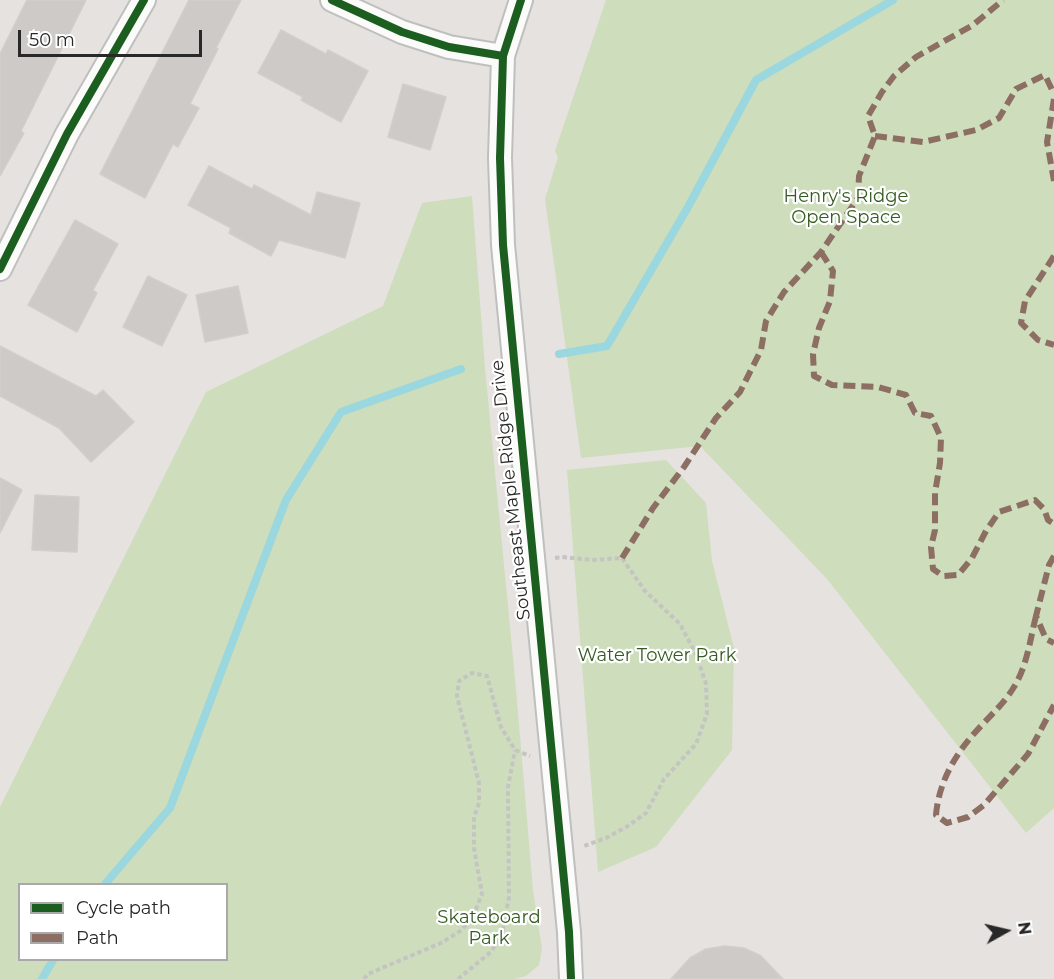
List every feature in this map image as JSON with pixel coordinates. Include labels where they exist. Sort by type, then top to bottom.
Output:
[{"type":"street","points":[[0,269],[67,134],[144,0]]},
{"type":"street","points":[[332,0],[420,38],[449,47],[503,56]]},
{"type":"street","name":"Southeast Maple Ridge Drive","points":[[521,0],[503,56],[500,158],[503,245],[572,979]]},
{"type":"path","points":[[534,562],[562,557],[592,560],[622,558],[645,591],[680,624],[696,654],[706,684],[707,714],[696,744],[664,778],[646,813],[606,838],[586,846],[561,850]]},
{"type":"path","points":[[364,979],[368,974],[441,943],[462,930],[474,914],[482,894],[474,838],[474,817],[479,802],[479,783],[457,696],[459,681],[472,673],[487,675],[501,727],[516,750],[508,787],[509,897],[503,929],[492,951],[458,979]]},
{"type":"green space","name":"Henry's Ridge Open Space","points":[[606,0],[1054,0],[1054,808],[1026,833],[827,579],[700,446],[581,458],[545,199],[558,157],[555,151]]},
{"type":"green space","name":"Skateboard Park","points":[[472,196],[485,368],[533,890],[542,949],[539,965],[526,976],[514,979],[0,979],[0,807],[206,392],[383,306],[422,203]]},
{"type":"green space","name":"Water Tower Park","points":[[666,460],[706,503],[712,561],[734,648],[732,750],[656,847],[598,872],[567,470]]},
{"type":"building","points":[[27,0],[86,0],[21,131],[24,133],[0,176],[0,54]]},
{"type":"building","points":[[189,0],[241,0],[190,104],[199,108],[178,147],[173,144],[145,198],[100,174]]},
{"type":"building","points":[[281,30],[326,54],[328,50],[368,71],[341,122],[301,100],[303,97],[258,73]]},
{"type":"building","points":[[403,84],[446,97],[430,150],[388,137]]},
{"type":"building","points":[[209,166],[252,189],[254,185],[311,215],[317,192],[360,203],[345,258],[279,240],[271,256],[229,233],[231,228],[188,205]]},
{"type":"building","points":[[75,220],[118,244],[93,290],[97,293],[77,332],[28,305]]},
{"type":"building","points":[[148,276],[187,295],[162,346],[123,327]]},
{"type":"building","points":[[238,286],[248,333],[205,342],[196,295]]},
{"type":"building","points":[[0,346],[96,396],[103,390],[134,422],[91,462],[59,428],[0,396]]},
{"type":"building","points":[[0,478],[22,490],[0,533]]},
{"type":"building","points":[[35,495],[79,497],[77,552],[32,550]]},
{"type":"building","points":[[725,946],[744,948],[761,956],[783,979],[671,979],[690,958],[706,949]]},
{"type":"waterway","points":[[559,354],[607,346],[688,207],[756,80],[893,0]]},
{"type":"waterway","points":[[106,883],[170,808],[286,500],[341,412],[461,369]]},
{"type":"waterway","points":[[42,979],[52,961]]},
{"type":"marked path","points":[[622,558],[653,508],[684,467],[716,418],[740,392],[761,350],[766,321],[784,292],[821,252],[858,198],[859,176],[875,136],[868,116],[882,92],[894,76],[916,57],[973,25],[1003,0]]},
{"type":"marked path","points":[[875,136],[923,142],[976,130],[999,118],[1016,89],[1045,75],[1054,94]]},
{"type":"marked path","points":[[1054,99],[1047,142],[1054,181]]},
{"type":"marked path","points":[[821,252],[833,271],[830,301],[819,328],[813,354],[814,376],[832,385],[878,387],[906,395],[915,413],[931,416],[941,438],[935,493],[935,530],[931,547],[933,569],[943,576],[958,575],[972,558],[999,512],[1035,500],[1044,509],[1048,520],[1054,524]]},
{"type":"marked path","points":[[1054,256],[1025,301],[1021,323],[1038,340],[1054,345]]},
{"type":"marked path","points":[[1054,556],[1049,565],[1036,616],[1046,639],[1054,643]]},
{"type":"marked path","points":[[1036,616],[1028,653],[1014,687],[957,756],[945,778],[936,815],[947,823],[968,817],[984,805],[1028,754],[1054,705]]},
{"type":"cycle path","points":[[0,269],[67,134],[144,0]]},
{"type":"cycle path","points":[[332,0],[402,32],[449,47],[503,56]]},
{"type":"cycle path","points":[[521,0],[503,56],[500,158],[503,245],[569,932],[571,979]]}]
